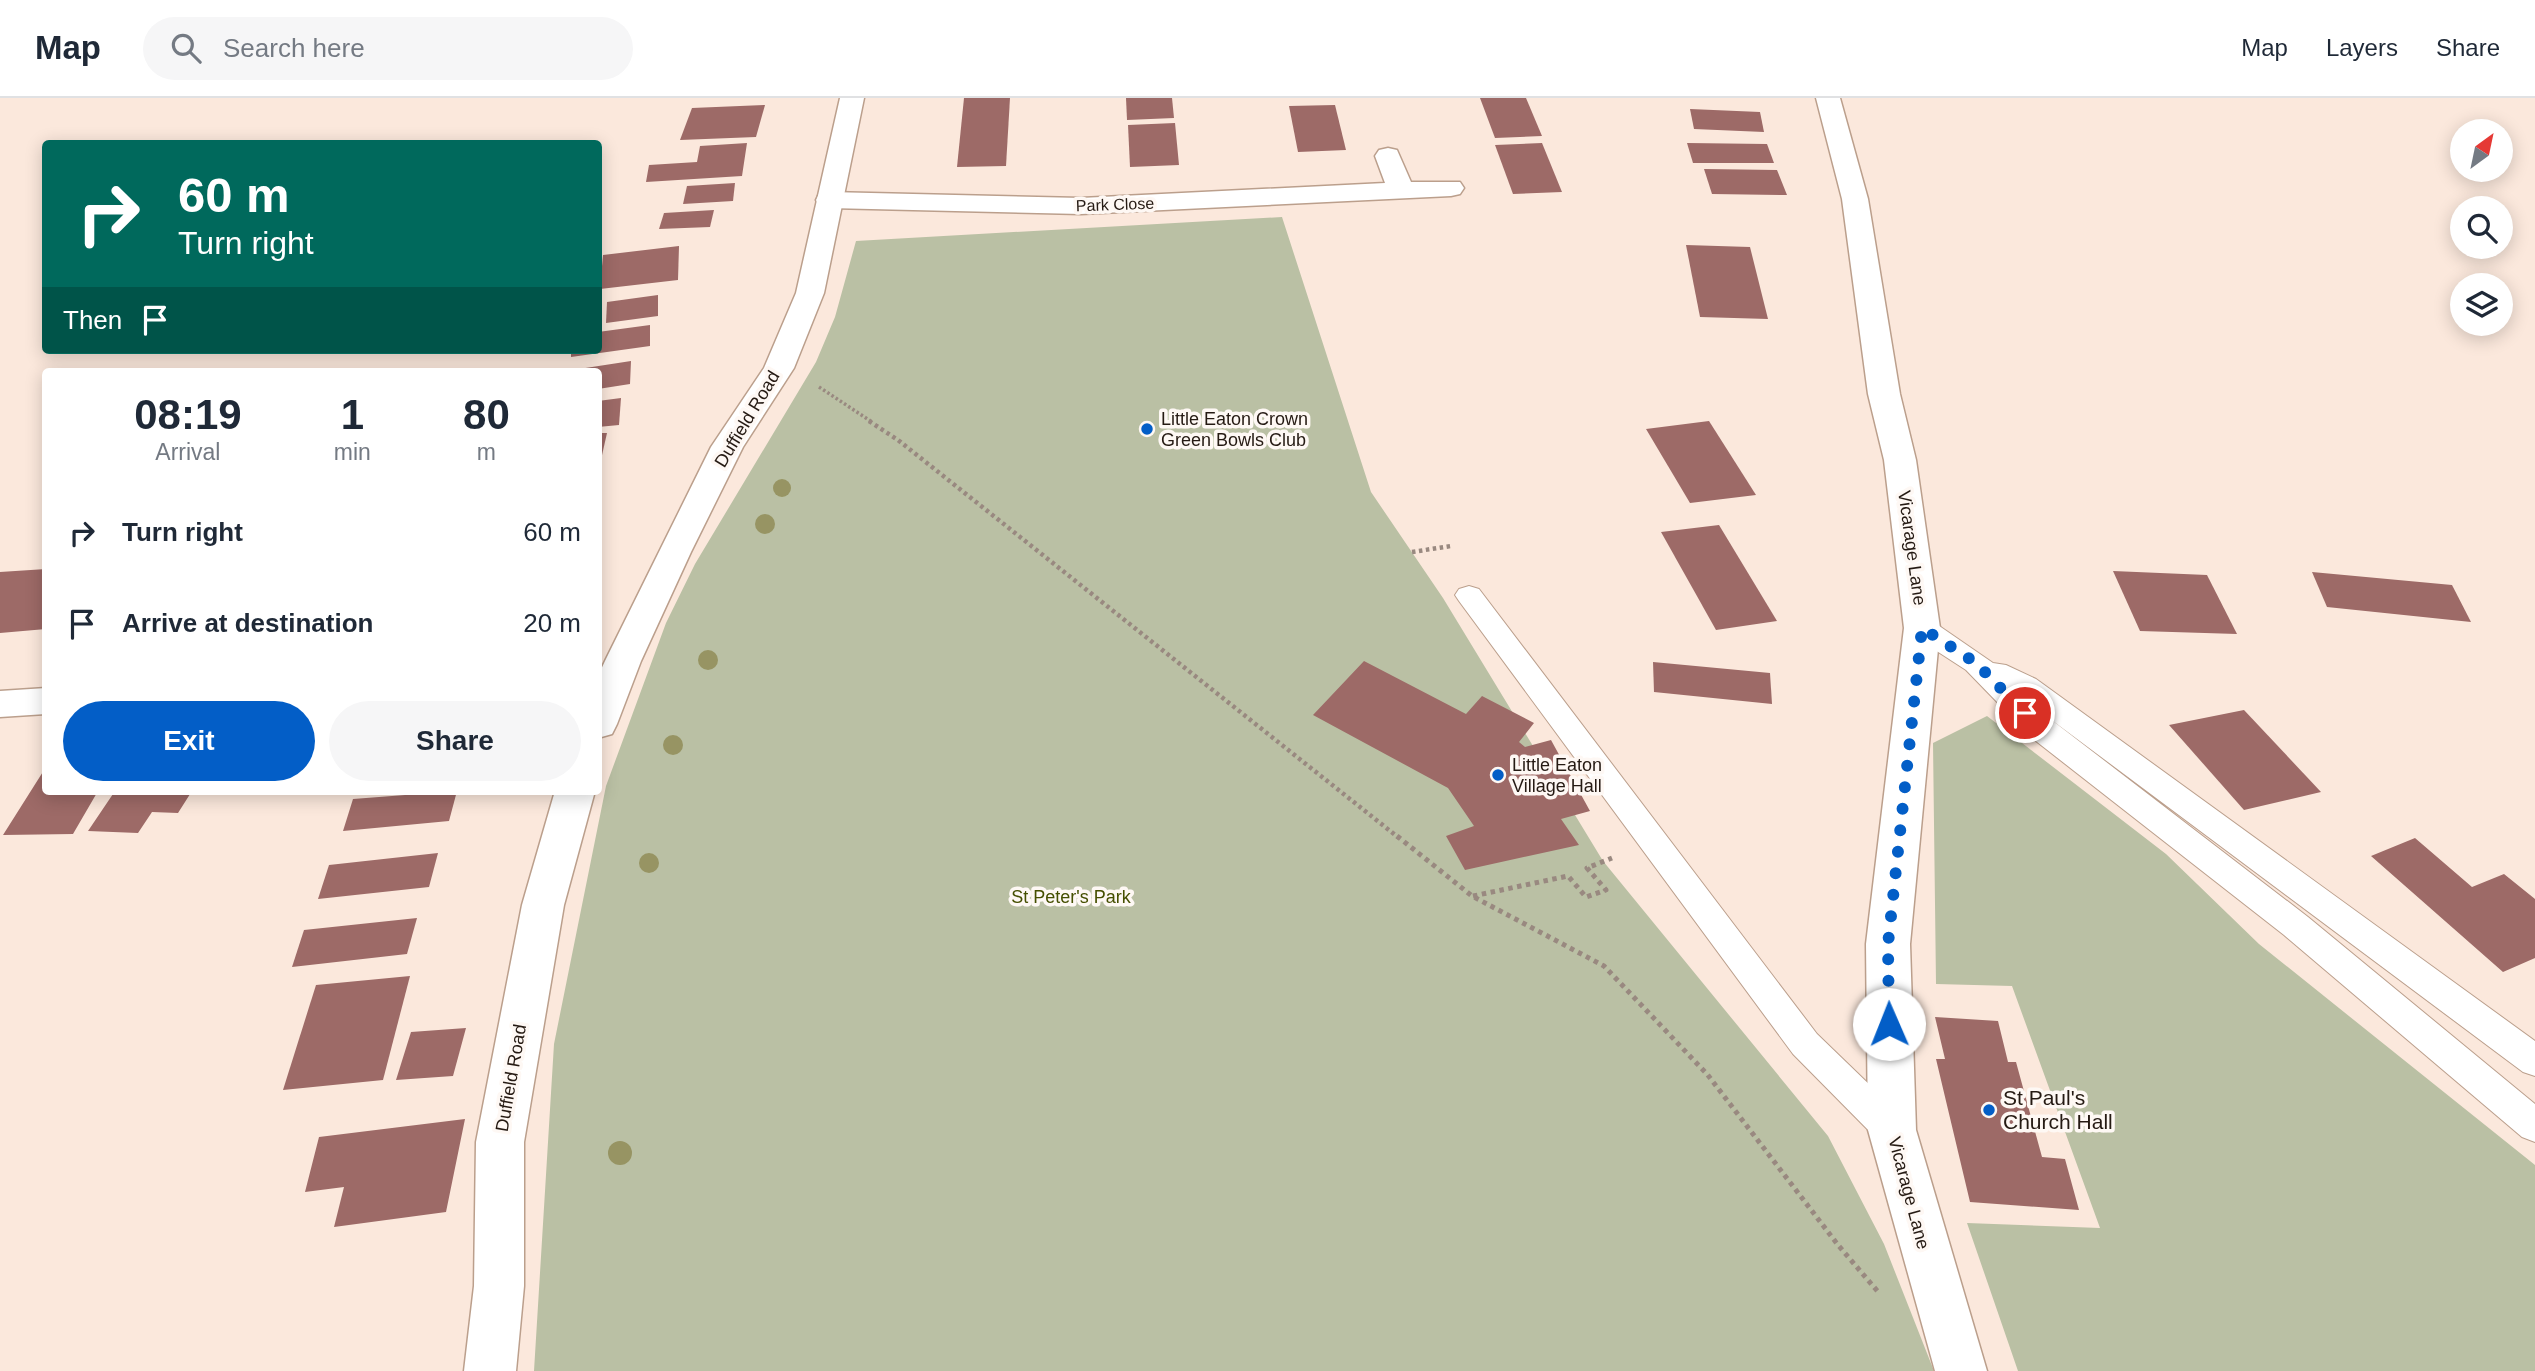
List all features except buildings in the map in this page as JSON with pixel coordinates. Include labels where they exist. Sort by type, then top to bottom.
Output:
[{"type":"street","name":"Duffield Road","points":[[602,705],[611,662],[727,447],[779,368],[810,293],[852,98]]},
{"type":"street","name":"Vicarage Lane","points":[[1828,98],[1855,199],[1884,394],[1900,460],[1922,628],[1888,944],[1892,1130],[1961,1371]]},
{"type":"street","points":[[1388,156],[1401,191]]},
{"type":"street","name":"Park Close","points":[[829,200],[1081,206],[1451,188]]},
{"type":"street","points":[[0,704],[42,701]]},
{"type":"street","name":"Duffield Road","points":[[490,1371],[499,1286],[500,1142],[543,905],[574,795]]},
{"type":"lane","points":[[1469,595],[1805,1044],[1892,1130]]},
{"type":"lane","points":[[1922,628],[1976,663],[2026,686],[2535,1061]]},
{"type":"lane","points":[[1976,663],[2042,730],[2296,926],[2535,1126]]},
{"type":"path","points":[[779,368],[852,406],[898,440],[1472,896],[1604,966],[1707,1074],[1838,1245],[1882,1296]]},
{"type":"path","points":[[1412,552],[1451,546]]},
{"type":"path","points":[[1472,896],[1568,876],[1586,897],[1606,890],[1587,868]]},
{"type":"green space","name":"St Peter's Park","points":[[1282,217],[1371,492],[1443,598],[1603,861],[1828,1136],[1884,1244],[1934,1371],[534,1371],[554,1044],[606,786],[666,623],[695,564],[816,362],[835,317],[856,241]]},
{"type":"green space","points":[[1987,716],[2166,854],[2259,944],[2535,1165],[2535,1371],[2018,1371],[1967,1223],[2100,1228],[2012,986],[1936,984],[1933,743]]},
{"type":"place","name":"Little Eaton Crown Green Bowls Club","points":[[1147,429]]},
{"type":"place","name":"Little Eaton Village Hall","points":[[1498,775]]},
{"type":"place","name":"St Paul's Church Hall","points":[[1989,1110]]},
{"type":"route","points":[[1889,1024],[1888,944],[1922,628],[1976,663],[2025,713]]}]
